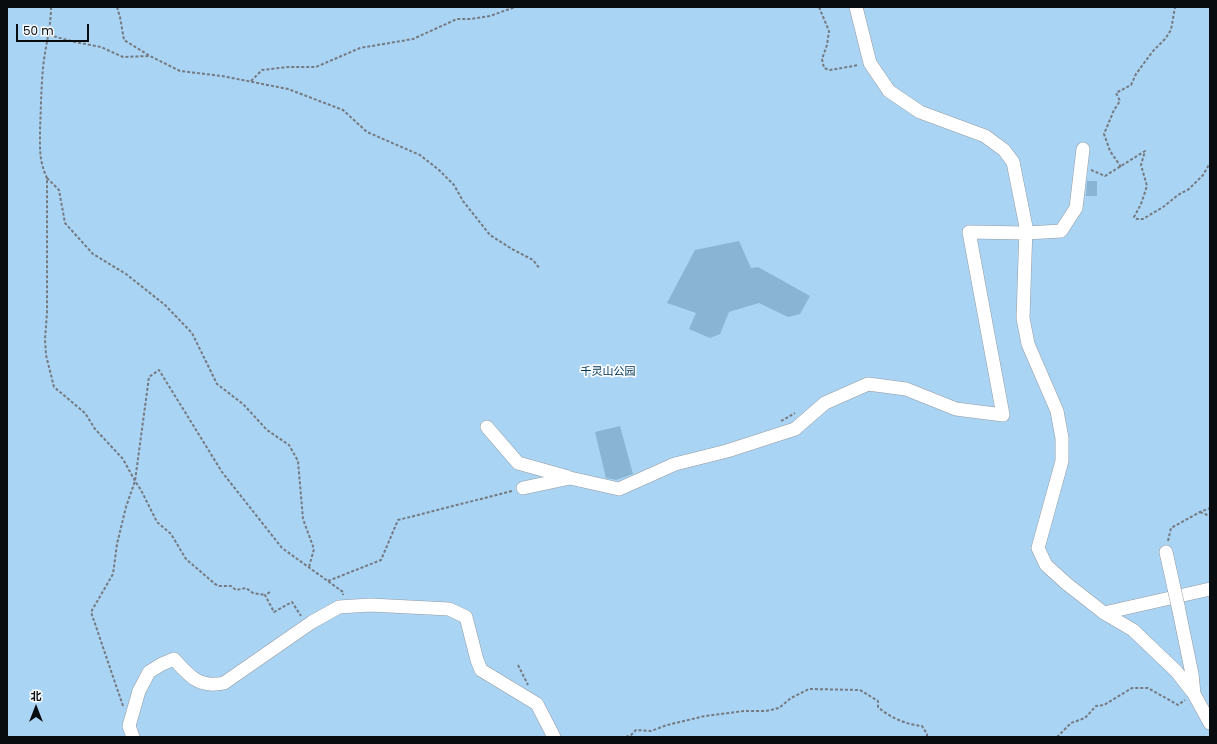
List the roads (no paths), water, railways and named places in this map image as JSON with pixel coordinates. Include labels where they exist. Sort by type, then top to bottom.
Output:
[{"type":"street","points":[[856,7],[870,63],[889,91],[920,112],[985,136],[1004,150],[1013,162],[1026,227],[1023,318],[1028,344],[1057,411],[1062,438],[1062,461],[1038,548],[1046,564],[1067,584],[1104,613],[1133,630],[1176,671],[1194,694],[1210,723]]},
{"type":"street","points":[[487,428],[518,463],[570,478],[619,489],[675,464],[727,451],[795,429],[825,403],[868,384],[906,390],[956,409],[1004,416],[969,232],[1026,233],[1061,231],[1076,208],[1083,148]]},
{"type":"street","points":[[523,488],[570,478]]},
{"type":"street","points":[[1166,552],[1192,674],[1194,694]]},
{"type":"street","points":[[1104,613],[1210,589]]},
{"type":"street","points":[[131,732],[139,691],[149,672],[162,664],[174,659],[184,671],[199,682],[212,685],[224,683],[307,625],[339,608],[370,605],[449,609],[466,617],[481,670],[537,704],[554,737]]},
{"type":"park label","name":"千灵山公园","points":[[608,372]]}]
